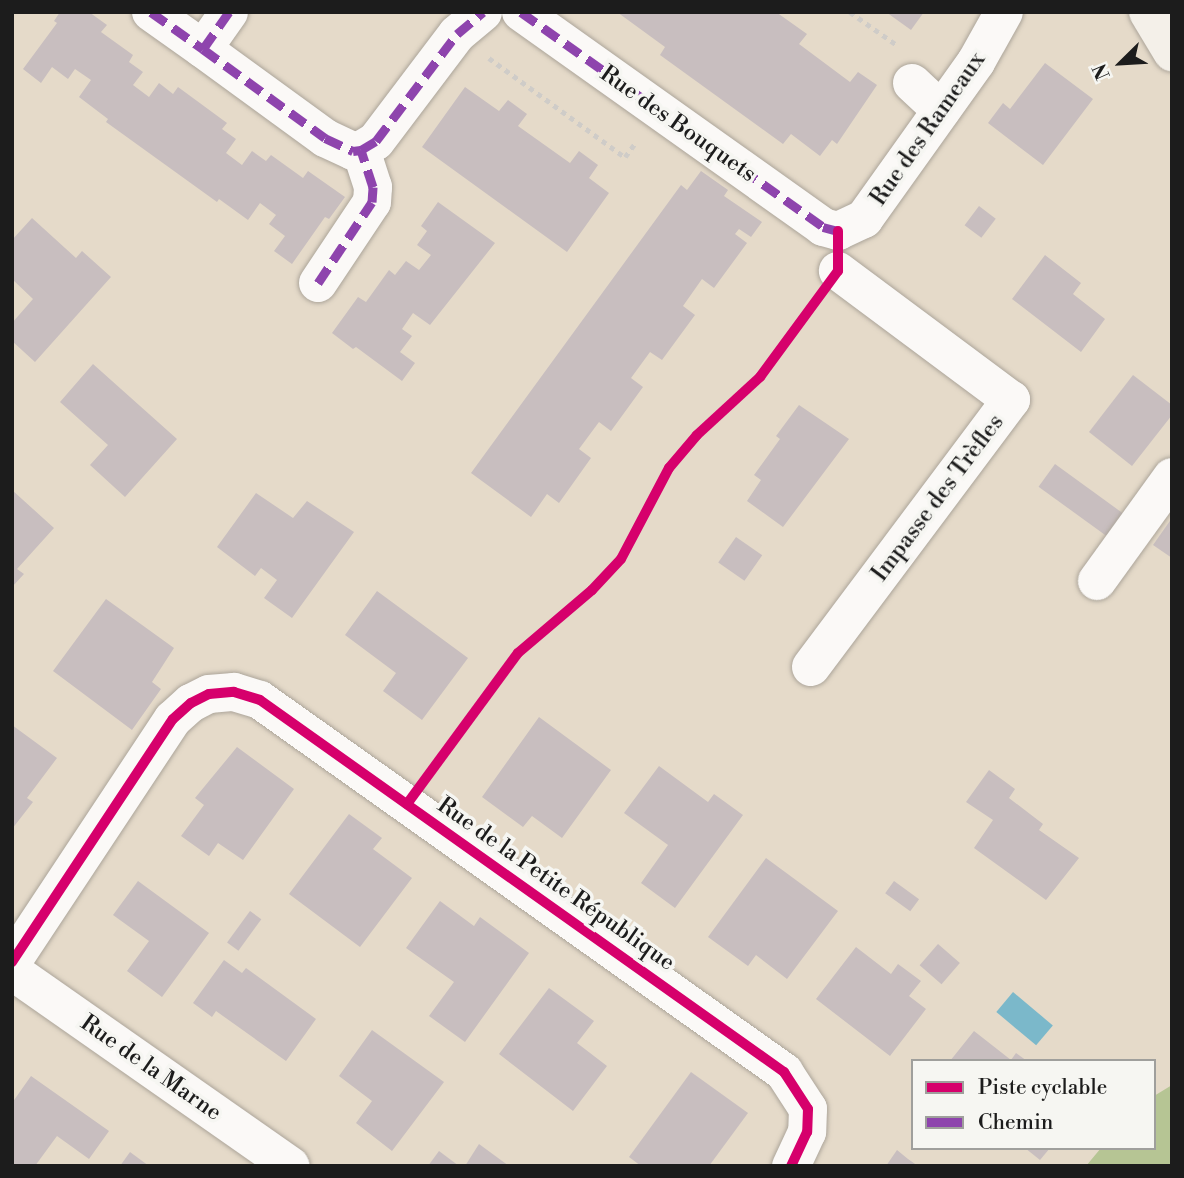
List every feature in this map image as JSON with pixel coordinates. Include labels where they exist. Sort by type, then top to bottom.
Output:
[{"type":"main road","points":[[1148,12],[1172,52]]},
{"type":"street","points":[[150,12],[335,144],[361,150],[376,141],[457,34],[484,12]]},
{"type":"street","points":[[202,49],[229,12]]},
{"type":"street","name":"Rue des Bouquets","points":[[521,12],[823,226],[838,231]]},
{"type":"street","name":"Rue des Rameaux","points":[[838,231],[864,219],[976,62],[1004,12]]},
{"type":"street","points":[[912,83],[941,110]]},
{"type":"street","points":[[318,284],[372,202],[373,187],[361,150]]},
{"type":"street","name":"Impasse des Trèfles","points":[[811,667],[1011,400],[838,271]]},
{"type":"street","points":[[1097,581],[1172,477]]},
{"type":"street","name":"Rue de la Petite République","points":[[12,962],[173,719],[191,703],[209,694],[234,692],[260,700],[784,1072],[808,1109],[807,1132],[799,1155],[791,1166]]},
{"type":"street","name":"Rue de la Marne","points":[[12,971],[290,1166]]},
{"type":"green space","points":[[1172,1085],[1172,1166],[1086,1166],[1099,1150],[1156,1150],[1156,1095]]},
{"type":"water","points":[[1013,992],[1053,1025],[1036,1045],[996,1012]]},
{"type":"building","points":[[60,12],[89,12],[107,25],[101,32],[133,55],[129,62],[143,72],[133,85],[149,97],[159,83],[173,94],[178,87],[227,123],[222,129],[236,139],[226,153],[242,165],[252,151],[266,161],[271,155],[303,178],[308,171],[345,197],[329,219],[325,217],[292,264],[274,251],[285,236],[269,224],[276,215],[260,203],[248,220],[219,199],[217,202],[106,122],[108,119],[79,97],[91,80],[75,69],[68,79],[52,67],[41,83],[23,69],[57,23],[54,21]]},
{"type":"building","points":[[617,12],[776,12],[807,34],[799,44],[850,82],[858,72],[877,85],[837,144],[832,140],[820,156],[791,134],[783,144],[660,55],[665,47]]},
{"type":"building","points":[[886,12],[924,12],[911,30]]},
{"type":"building","points":[[1045,63],[1093,99],[1043,165],[988,123],[1003,103],[1010,109]]},
{"type":"building","points":[[465,87],[499,111],[508,100],[527,114],[518,126],[570,163],[579,151],[598,165],[589,178],[609,193],[567,252],[422,147]]},
{"type":"building","points":[[701,171],[728,190],[724,196],[762,222],[751,237],[739,229],[735,234],[747,243],[714,288],[702,279],[683,306],[695,315],[662,360],[650,352],[631,378],[643,387],[611,431],[599,422],[579,449],[591,458],[559,503],[547,494],[531,517],[471,473],[681,185],[687,190]]},
{"type":"building","points":[[438,202],[495,243],[430,325],[413,313],[402,329],[412,336],[400,352],[415,363],[402,381],[332,333],[358,297],[366,302],[389,270],[395,275],[406,261],[419,270],[431,255],[417,245],[427,231],[421,226]]},
{"type":"building","points":[[979,206],[996,219],[981,238],[965,225]]},
{"type":"building","points":[[32,218],[76,258],[82,251],[111,277],[35,362],[12,341],[12,323],[33,299],[12,279],[12,240]]},
{"type":"building","points":[[1045,255],[1081,283],[1073,294],[1105,319],[1081,352],[1012,299]]},
{"type":"building","points":[[93,364],[177,439],[125,497],[90,465],[108,445],[60,402]]},
{"type":"building","points":[[1133,375],[1172,405],[1172,415],[1132,466],[1089,432]]},
{"type":"building","points":[[799,405],[849,439],[783,527],[747,501],[761,480],[754,475],[780,439],[776,436]]},
{"type":"building","points":[[1055,464],[1125,515],[1109,538],[1039,487]]},
{"type":"building","points":[[12,490],[54,528],[17,569],[24,574],[12,587]]},
{"type":"building","points":[[256,493],[293,518],[307,501],[354,532],[292,618],[264,598],[277,580],[261,568],[255,576],[217,547]]},
{"type":"building","points":[[1172,518],[1172,558],[1153,545]]},
{"type":"building","points":[[736,537],[762,555],[744,581],[718,562]]},
{"type":"building","points":[[377,591],[468,658],[422,720],[383,691],[396,673],[345,635]]},
{"type":"building","points":[[106,599],[174,648],[152,682],[161,689],[132,730],[53,671]]},
{"type":"building","points":[[539,717],[611,770],[562,838],[532,816],[523,827],[482,797]]},
{"type":"building","points":[[12,725],[57,758],[27,798],[33,802],[12,829]]},
{"type":"building","points":[[237,747],[294,789],[243,860],[218,843],[209,856],[181,836],[204,805],[195,798]]},
{"type":"building","points":[[659,766],[708,802],[714,794],[743,815],[675,908],[641,883],[668,845],[624,813]]},
{"type":"building","points":[[989,770],[1015,789],[1009,798],[1043,824],[1039,830],[1079,858],[1046,900],[974,848],[993,820],[966,802]]},
{"type":"building","points":[[349,814],[382,838],[373,849],[412,878],[360,947],[289,894]]},
{"type":"building","points":[[766,858],[838,911],[787,979],[756,955],[748,966],[708,937]]},
{"type":"building","points":[[138,881],[209,933],[162,997],[127,971],[149,941],[113,915]]},
{"type":"building","points":[[894,881],[919,899],[910,911],[885,893]]},
{"type":"building","points":[[440,901],[474,926],[480,917],[529,953],[465,1042],[429,1016],[454,982],[406,948]]},
{"type":"building","points":[[250,911],[261,919],[238,951],[227,943]]},
{"type":"building","points":[[938,944],[960,963],[942,984],[920,965]]},
{"type":"building","points":[[856,947],[891,974],[898,964],[921,981],[909,996],[926,1009],[890,1056],[816,999]]},
{"type":"building","points":[[224,960],[242,973],[246,968],[316,1019],[286,1061],[216,1011],[212,1017],[193,1003]]},
{"type":"building","points":[[549,988],[594,1021],[577,1043],[607,1066],[573,1111],[499,1054]]},
{"type":"building","points":[[372,1030],[444,1082],[392,1151],[356,1123],[372,1101],[339,1076]]},
{"type":"building","points":[[974,1031],[1010,1059],[952,1059]]},
{"type":"building","points":[[1016,1053],[1024,1059],[1012,1059]]},
{"type":"building","points":[[691,1072],[748,1113],[709,1166],[641,1166],[629,1157]]},
{"type":"building","points":[[31,1076],[109,1131],[89,1159],[57,1136],[35,1166],[12,1166],[12,1103]]},
{"type":"building","points":[[479,1144],[509,1166],[465,1166]]},
{"type":"building","points":[[897,1150],[908,1159],[918,1166],[886,1166]]},
{"type":"building","points":[[1028,1150],[1048,1150],[1040,1160]]},
{"type":"building","points":[[439,1151],[459,1166],[428,1166]]},
{"type":"building","points":[[130,1152],[149,1166],[120,1166]]},
{"type":"marked path","points":[[151,12],[203,49]]},
{"type":"marked path","points":[[229,12],[203,49],[325,138],[353,151],[361,150],[376,141],[457,34],[483,12]]},
{"type":"marked path","points":[[521,12],[823,227],[838,231]]},
{"type":"marked path","points":[[318,283],[372,202],[373,187],[361,150]]},
{"type":"cycle path","points":[[407,804],[518,653],[592,590],[621,559],[669,468],[697,435],[760,377],[838,271],[838,231]]},
{"type":"cycle path","points":[[12,962],[173,719],[191,703],[209,694],[234,692],[260,700],[784,1072],[808,1109],[807,1132],[791,1166]]}]
